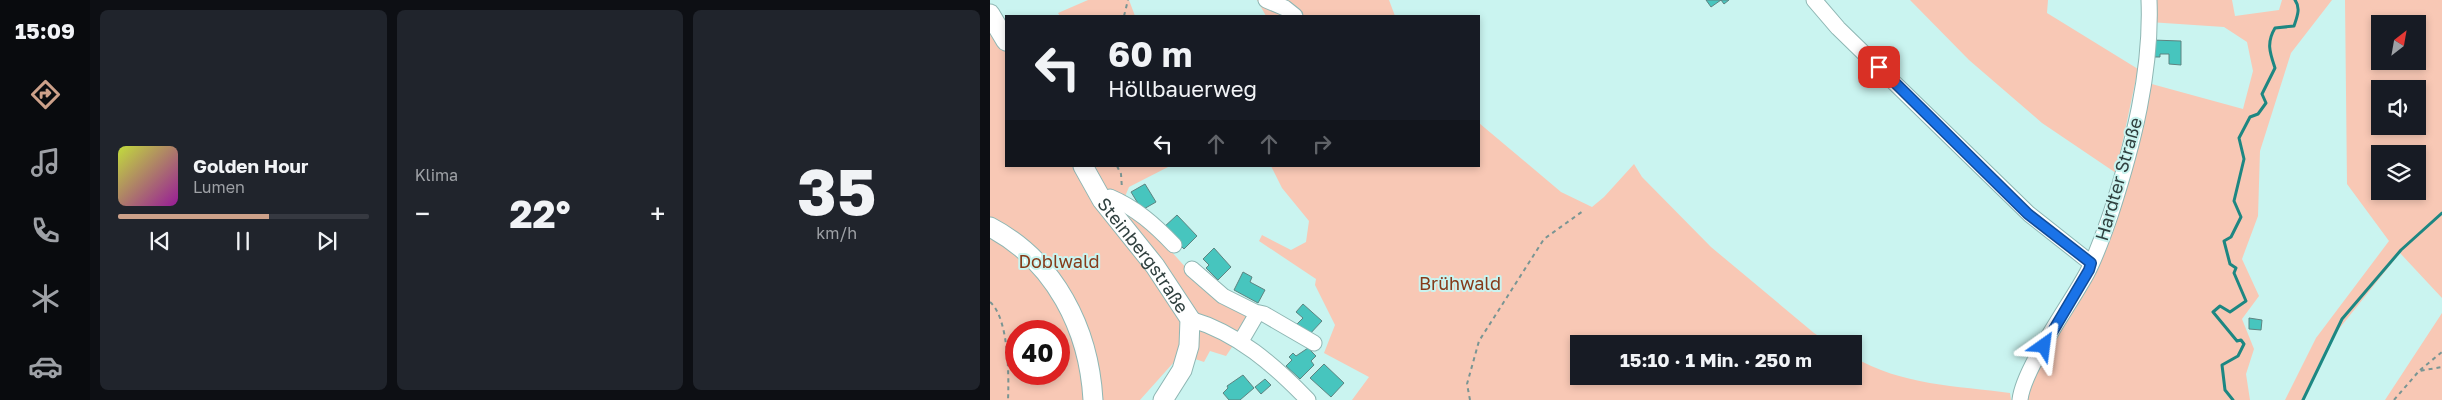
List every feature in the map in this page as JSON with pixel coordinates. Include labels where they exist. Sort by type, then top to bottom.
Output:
[{"type":"main road","points":[[990,14],[1005,39]]},
{"type":"main road","name":"Steinbergstraße","points":[[1084,167],[1109,200],[1190,319],[1189,346],[1182,370],[1164,400]]},
{"type":"main road","points":[[990,227],[1027,253],[1049,275],[1060,291],[1081,334],[1090,371],[1093,400]]},
{"type":"street","points":[[1266,0],[1285,8],[1294,15]]},
{"type":"street","points":[[1814,0],[1838,28],[2028,214],[2091,263]]},
{"type":"street","name":"Hardter Straße","points":[[2020,400],[2036,360],[2089,270],[2116,196],[2132,139],[2144,82],[2149,0]]},
{"type":"street","points":[[1109,200],[1153,223],[1174,245]]},
{"type":"street","points":[[1192,269],[1222,296],[1255,312],[1264,314],[1314,343]]},
{"type":"street","points":[[1241,341],[1255,317],[1255,312]]},
{"type":"street","points":[[1190,319],[1215,326],[1241,341],[1271,364],[1308,400]]},
{"type":"path","points":[[1124,15],[1128,0]]},
{"type":"path","points":[[1109,200],[1122,183],[1116,167]]},
{"type":"path","points":[[1470,400],[1467,384],[1479,341],[1544,240],[1583,211]]},
{"type":"path","points":[[990,302],[1003,326],[1009,372],[1008,400]]},
{"type":"path","points":[[2394,400],[2419,371],[2442,352]]},
{"type":"path","points":[[2419,371],[2442,367]]},
{"type":"green space","points":[[1088,0],[1129,0],[1135,15],[1059,15],[1058,13]]},
{"type":"green space","points":[[1257,0],[1389,0],[1395,15],[1265,15]]},
{"type":"green space","points":[[1910,0],[2048,0],[2047,13],[2138,69],[2116,173],[2042,123],[1969,60]]},
{"type":"green space","points":[[2148,0],[2232,0],[2235,16],[2279,10],[2282,0],[2332,0],[2291,53],[2260,151],[2258,216],[2242,259],[2259,296],[2242,319],[2254,349],[2246,374],[2250,400],[2026,400],[2028,386],[2070,310],[2148,83],[2243,109],[2253,71],[2247,42],[2224,27],[2149,22]]},
{"type":"green space","points":[[2345,0],[2442,0],[2442,298],[2400,253],[2330,340],[2302,400],[2285,400],[2316,338],[2389,241],[2347,184]]},
{"type":"green space","name":"Doblwald","points":[[990,28],[1005,51],[1005,167],[1081,167],[1185,319],[1184,344],[1174,362],[1140,400],[990,400]]},
{"type":"green space","name":"Brühwald","points":[[1480,124],[1561,192],[1592,207],[1604,197],[1634,164],[1642,177],[1711,247],[1817,335],[1570,335],[1570,385],[1862,385],[1862,361],[1910,379],[2010,393],[2011,400],[1352,400],[1369,377],[1324,353],[1335,325],[1315,285],[1316,279],[1259,241],[1262,235],[1291,250],[1306,242],[1309,221],[1282,188],[1272,167],[1480,167]]},
{"type":"green space","points":[[1089,167],[1168,167],[1129,187],[1124,199],[1188,270],[1248,312],[1250,319],[1239,335],[1191,312]]},
{"type":"green space","points":[[2442,313],[2442,400],[2385,400]]},
{"type":"green space","points":[[1198,328],[1236,341],[1226,356],[1210,351],[1204,362],[1192,358]]},
{"type":"building","points":[[1706,0],[1721,0],[1711,7]]},
{"type":"building","points":[[1721,0],[1729,0],[1724,4]]},
{"type":"building","points":[[2152,40],[2181,41],[2181,65],[2169,64],[2169,54],[2160,54],[2160,57],[2154,57]]},
{"type":"building","points":[[1145,184],[1156,202],[1142,210],[1131,192]]},
{"type":"building","points":[[1177,215],[1197,236],[1184,249],[1163,228]]},
{"type":"building","points":[[1214,248],[1231,267],[1218,280],[1206,268],[1209,265],[1203,259]]},
{"type":"building","points":[[1243,272],[1252,277],[1250,282],[1265,290],[1258,303],[1234,290]]},
{"type":"building","points":[[1303,304],[1322,321],[1308,336],[1296,325],[1303,318],[1296,312]]},
{"type":"building","points":[[2249,318],[2262,320],[2261,330],[2249,329]]},
{"type":"building","points":[[1308,348],[1316,356],[1311,361],[1314,365],[1300,379],[1286,366],[1292,360],[1289,357],[1293,353],[1296,356]]},
{"type":"building","points":[[1324,364],[1344,383],[1331,397],[1310,378]]},
{"type":"building","points":[[1243,375],[1254,388],[1240,400],[1229,400],[1223,393],[1228,388],[1227,386]]},
{"type":"building","points":[[1265,379],[1271,385],[1261,394],[1255,387]]},
{"type":"waterway","points":[[2233,400],[2225,390],[2222,365],[2238,356],[2244,344],[2241,340],[2237,341],[2213,312],[2220,306],[2230,312],[2246,301],[2234,273],[2236,268],[2230,264],[2224,241],[2231,237],[2241,217],[2234,201],[2244,159],[2239,138],[2250,117],[2258,114],[2266,103],[2262,94],[2275,68],[2270,53],[2270,38],[2275,28],[2294,26],[2298,9],[2295,0]]},
{"type":"waterway","points":[[2303,400],[2342,319],[2401,250],[2442,213]]},
{"type":"route","points":[[1879,67],[2028,214],[2091,263],[2089,270],[2044,346]]}]
